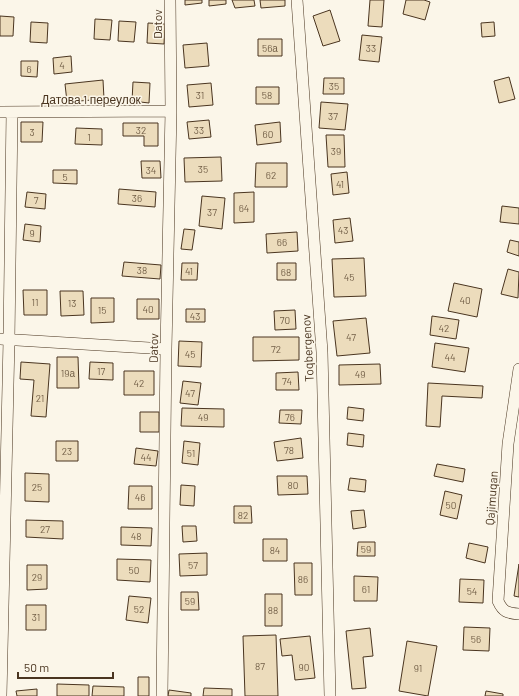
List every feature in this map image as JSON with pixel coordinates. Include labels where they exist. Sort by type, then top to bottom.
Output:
[{"type":"street","name":"Datov","points":[[162,696],[166,349],[171,111],[170,0]]},
{"type":"street","name":"Toqbergenov","points":[[297,0],[322,352],[330,696]]},
{"type":"street","name":"Датова 1 переулок","points":[[0,112],[171,111]]},
{"type":"street","points":[[1,696],[4,339],[12,112]]},
{"type":"street","points":[[4,339],[166,349]]},
{"type":"street","name":"Qajimuqan","points":[[519,369],[508,444],[498,601],[502,609],[510,614],[519,614]]},
{"type":"street","points":[[508,444],[519,447]]},
{"type":"building","points":[[185,0],[202,0],[202,3],[185,5]]},
{"type":"building","points":[[209,0],[226,0],[226,4],[209,6]]},
{"type":"building","points":[[232,0],[254,0],[255,6],[235,8]]},
{"type":"building","points":[[260,0],[285,0],[285,6],[261,8]]},
{"type":"building","points":[[370,0],[384,0],[382,27],[368,26]]},
{"type":"building","points":[[406,0],[424,0],[430,2],[425,20],[403,14]]},
{"type":"building","points":[[330,10],[340,41],[323,46],[313,16]]},
{"type":"building","points":[[0,16],[14,17],[13,36],[0,36]]},
{"type":"building","points":[[95,19],[112,20],[110,40],[94,39]]},
{"type":"building","points":[[119,21],[136,22],[134,42],[118,41]]},
{"type":"building","points":[[31,22],[48,23],[47,43],[30,42]]},
{"type":"building","points":[[494,22],[495,36],[482,37],[481,23]]},
{"type":"building","points":[[148,23],[165,24],[164,44],[147,43]]},
{"type":"building","points":[[362,35],[382,37],[379,62],[359,60]]},
{"type":"building","points":[[258,39],[282,39],[282,56],[258,56]]},
{"type":"building","points":[[207,43],[209,66],[185,68],[183,45]]},
{"type":"building","points":[[71,56],[72,72],[54,74],[53,58]]},
{"type":"building","points":[[21,61],[38,61],[37,77],[21,76]]},
{"type":"building","points":[[509,77],[515,99],[499,103],[494,81]]},
{"type":"building","points":[[324,78],[344,78],[344,94],[323,94]]},
{"type":"building","points":[[103,80],[104,99],[67,102],[65,84]]},
{"type":"building","points":[[133,82],[150,83],[149,103],[132,101]]},
{"type":"building","points":[[211,83],[213,105],[189,107],[187,85]]},
{"type":"building","points":[[256,87],[279,87],[279,104],[256,104]]},
{"type":"building","points":[[321,102],[348,104],[345,130],[319,128]]},
{"type":"building","points":[[209,120],[211,137],[189,139],[187,122]]},
{"type":"building","points":[[21,122],[43,122],[42,142],[21,142]]},
{"type":"building","points":[[280,122],[281,142],[257,145],[255,125]]},
{"type":"building","points":[[123,123],[158,123],[158,146],[144,146],[144,136],[123,136]]},
{"type":"building","points":[[76,128],[102,129],[102,145],[75,144]]},
{"type":"building","points":[[326,135],[344,135],[345,167],[328,167]]},
{"type":"building","points":[[221,157],[222,181],[185,182],[184,158]]},
{"type":"building","points":[[141,161],[160,161],[161,178],[142,178]]},
{"type":"building","points":[[256,163],[287,163],[287,187],[255,187]]},
{"type":"building","points":[[53,170],[77,170],[77,184],[53,183]]},
{"type":"building","points":[[347,172],[349,193],[333,195],[331,174]]},
{"type":"building","points":[[119,189],[156,192],[155,207],[118,204]]},
{"type":"building","points":[[27,192],[46,194],[45,209],[25,207]]},
{"type":"building","points":[[254,192],[254,222],[234,223],[234,193]]},
{"type":"building","points":[[202,196],[225,198],[222,229],[199,226]]},
{"type":"building","points":[[502,206],[519,208],[519,224],[500,222]]},
{"type":"building","points":[[350,218],[353,241],[335,243],[333,220]]},
{"type":"building","points":[[25,224],[41,226],[40,242],[23,240]]},
{"type":"building","points":[[184,229],[195,230],[192,250],[181,249]]},
{"type":"building","points":[[297,232],[298,251],[267,253],[266,234]]},
{"type":"building","points":[[510,240],[519,242],[519,256],[507,252]]},
{"type":"building","points":[[364,258],[366,296],[334,297],[332,259]]},
{"type":"building","points":[[124,262],[161,265],[160,279],[122,276]]},
{"type":"building","points":[[182,263],[198,263],[197,280],[181,280]]},
{"type":"building","points":[[277,263],[296,263],[296,280],[277,280]]},
{"type":"building","points":[[508,269],[519,272],[518,298],[501,294]]},
{"type":"building","points":[[454,283],[482,289],[477,317],[448,311]]},
{"type":"building","points":[[23,290],[47,290],[47,315],[24,315]]},
{"type":"building","points":[[60,291],[83,291],[84,315],[61,316]]},
{"type":"building","points":[[91,298],[114,298],[114,322],[91,323]]},
{"type":"building","points":[[137,299],[159,299],[159,319],[137,319]]},
{"type":"building","points":[[186,309],[205,309],[205,322],[186,322]]},
{"type":"building","points":[[295,310],[296,329],[275,330],[274,311]]},
{"type":"building","points":[[432,316],[459,320],[456,339],[430,335]]},
{"type":"building","points":[[366,318],[370,353],[337,356],[333,321]]},
{"type":"building","points":[[253,337],[299,337],[299,360],[253,361]]},
{"type":"building","points":[[179,341],[202,342],[201,367],[178,366]]},
{"type":"building","points":[[435,343],[469,348],[465,372],[432,367]]},
{"type":"building","points":[[57,357],[78,357],[79,388],[57,388]]},
{"type":"building","points":[[21,362],[50,364],[46,417],[31,416],[34,380],[20,379]]},
{"type":"building","points":[[90,362],[113,363],[113,380],[89,379]]},
{"type":"building","points":[[380,364],[381,384],[339,385],[339,365]]},
{"type":"building","points":[[124,371],[154,371],[154,395],[124,395]]},
{"type":"building","points":[[298,372],[299,390],[276,390],[276,373]]},
{"type":"building","points":[[183,381],[201,383],[198,405],[180,403]]},
{"type":"building","points":[[428,383],[483,386],[482,398],[442,396],[440,427],[426,426]]},
{"type":"building","points":[[348,407],[364,409],[363,421],[347,419]]},
{"type":"building","points":[[182,408],[224,409],[224,427],[181,426]]},
{"type":"building","points":[[280,410],[302,410],[301,424],[279,423]]},
{"type":"building","points":[[140,412],[159,412],[159,432],[140,432]]},
{"type":"building","points":[[348,433],[364,435],[363,447],[347,445]]},
{"type":"building","points":[[301,438],[303,458],[277,461],[274,442]]},
{"type":"building","points":[[56,441],[78,441],[78,461],[56,461]]},
{"type":"building","points":[[184,441],[200,443],[198,465],[182,463]]},
{"type":"building","points":[[136,448],[158,451],[156,466],[134,464]]},
{"type":"building","points":[[437,464],[465,469],[463,482],[434,476]]},
{"type":"building","points":[[25,473],[49,474],[49,502],[25,501]]},
{"type":"building","points":[[277,476],[307,476],[308,494],[278,495]]},
{"type":"building","points":[[350,478],[366,480],[365,492],[348,490]]},
{"type":"building","points":[[181,485],[195,486],[194,506],[180,505]]},
{"type":"building","points":[[129,486],[152,486],[152,509],[128,509]]},
{"type":"building","points":[[445,491],[462,495],[457,519],[440,515]]},
{"type":"building","points":[[234,506],[251,506],[252,523],[234,523]]},
{"type":"building","points":[[364,510],[366,527],[353,529],[351,511]]},
{"type":"building","points":[[26,520],[63,521],[63,539],[26,537]]},
{"type":"building","points":[[182,526],[196,526],[197,541],[183,542]]},
{"type":"building","points":[[121,527],[152,528],[151,546],[121,545]]},
{"type":"building","points":[[263,539],[287,539],[287,561],[263,561]]},
{"type":"building","points":[[358,542],[375,542],[375,556],[357,556]]},
{"type":"building","points":[[469,543],[488,547],[485,563],[466,558]]},
{"type":"building","points":[[207,553],[207,575],[180,576],[179,554]]},
{"type":"building","points":[[117,559],[151,560],[150,582],[117,580]]},
{"type":"building","points":[[294,563],[312,563],[312,595],[295,595]]},
{"type":"building","points":[[519,564],[519,597],[514,596]]},
{"type":"building","points":[[27,565],[47,565],[47,589],[27,590]]},
{"type":"building","points":[[354,576],[378,577],[377,601],[354,601]]},
{"type":"building","points":[[460,579],[484,580],[483,603],[459,602]]},
{"type":"building","points":[[181,592],[198,592],[199,610],[181,610]]},
{"type":"building","points":[[265,594],[282,594],[282,626],[265,626]]},
{"type":"building","points":[[129,596],[151,598],[148,623],[126,620]]},
{"type":"building","points":[[26,605],[46,605],[46,630],[26,630]]},
{"type":"building","points":[[464,627],[490,628],[489,651],[463,650]]},
{"type":"building","points":[[370,628],[373,656],[363,657],[366,688],[352,689],[346,631]]},
{"type":"building","points":[[276,635],[278,696],[245,696],[243,636]]},
{"type":"building","points":[[310,636],[315,678],[295,680],[292,655],[282,656],[280,639]]},
{"type":"building","points":[[407,641],[437,646],[428,696],[399,691]]},
{"type":"building","points":[[138,677],[149,677],[149,696],[138,696]]},
{"type":"building","points":[[57,684],[89,685],[89,696],[57,696]]},
{"type":"building","points":[[93,686],[124,687],[124,696],[92,696]]},
{"type":"building","points":[[204,688],[232,689],[232,696],[203,696]]},
{"type":"building","points":[[37,689],[37,696],[17,696],[16,691]]},
{"type":"building","points":[[169,690],[191,693],[191,696],[168,696]]},
{"type":"building","points":[[486,691],[503,694],[503,696],[485,696]]}]
